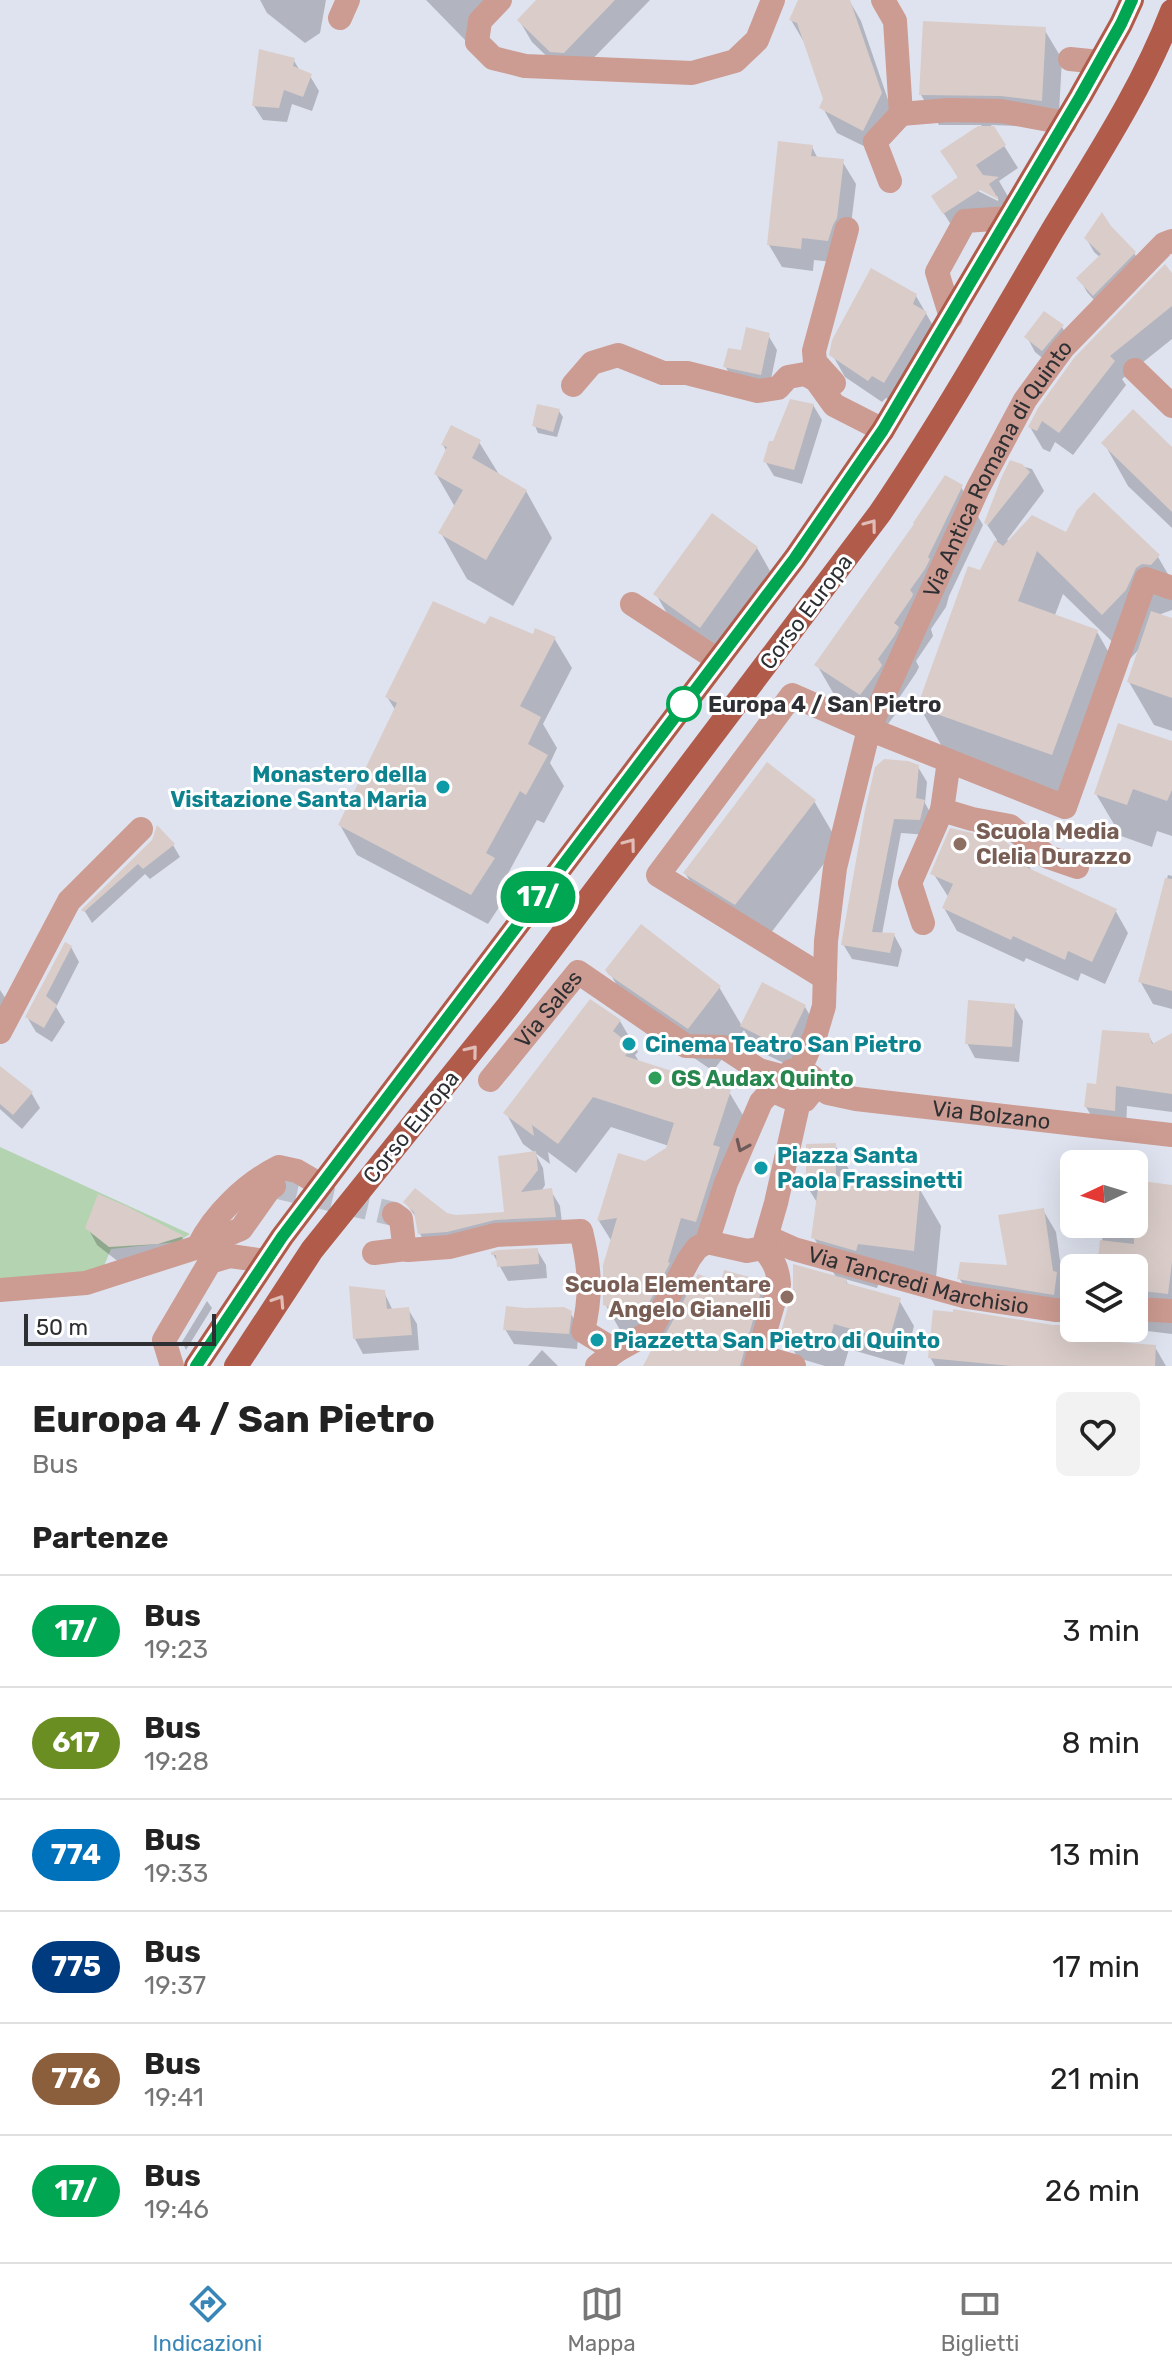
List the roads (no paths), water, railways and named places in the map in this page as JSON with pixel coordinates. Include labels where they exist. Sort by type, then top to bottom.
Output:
[{"type":"main road","name":"Corso Europa","points":[[196,1366],[265,1261],[321,1185],[795,558],[874,424],[951,317],[1100,62],[1132,0]]},
{"type":"main road","name":"Corso Europa","points":[[236,1366],[312,1250],[508,1006],[880,513],[930,438],[1123,112],[1172,11]]},
{"type":"street","points":[[500,0],[480,21],[477,42],[493,58],[525,66],[692,73],[735,61],[757,40],[773,0]]},
{"type":"street","points":[[883,0],[895,21],[901,114]]},
{"type":"street","points":[[1070,59],[1100,62]]},
{"type":"street","points":[[890,181],[875,142],[901,114],[949,110],[1001,111],[1065,123]]},
{"type":"street","points":[[951,317],[937,272],[965,221],[1009,218]]},
{"type":"street","points":[[847,229],[814,351],[815,362],[874,424]]},
{"type":"street","name":"Via Antica Romana di Quinto","points":[[797,1085],[824,1006],[826,941],[835,868],[869,729],[978,488],[1025,400],[1087,321],[1164,244],[1172,241]]},
{"type":"street","points":[[573,385],[592,363],[618,355],[663,373],[687,373],[758,391],[778,388],[788,377],[805,374],[816,380],[834,405],[874,424]]},
{"type":"street","points":[[1135,370],[1172,406]]},
{"type":"street","points":[[825,978],[658,875],[792,695],[1065,807],[1146,579],[1172,588]]},
{"type":"street","points":[[632,604],[718,660]]},
{"type":"street","points":[[923,923],[910,883],[942,810],[949,761]]},
{"type":"street","points":[[942,810],[1010,826],[1048,857],[1077,867]]},
{"type":"street","points":[[0,1032],[69,901],[141,829]]},
{"type":"street","name":"Via Sales","points":[[490,1080],[578,972],[686,1046],[724,1047],[759,1070],[797,1085]]},
{"type":"street","points":[[597,1366],[650,1332],[698,1250],[761,1102],[771,1091],[797,1085],[765,1242],[778,1271],[779,1284],[757,1361],[794,1366]]},
{"type":"street","name":"Via Bolzano","points":[[797,1085],[856,1099],[1172,1135]]},
{"type":"street","points":[[198,1247],[208,1227],[261,1176],[279,1167],[297,1171],[321,1185]]},
{"type":"street","points":[[0,1290],[86,1283],[198,1247],[241,1229],[274,1186]]},
{"type":"street","points":[[394,1214],[401,1219],[406,1249]]},
{"type":"street","points":[[374,1253],[449,1247],[496,1235],[581,1231],[589,1266],[583,1331],[616,1351]]},
{"type":"street","points":[[698,1250],[747,1251],[765,1242]]},
{"type":"street","name":"Via Tancredi Marchisio","points":[[765,1242],[967,1297],[1060,1310]]},
{"type":"street","points":[[172,1366],[164,1340],[210,1262],[230,1256],[265,1261]]},
{"type":"street","points":[[1148,1310],[1172,1311]]},
{"type":"tunnel","points":[[274,1186],[394,1214]]},
{"type":"place","name":"Europa 4 / San Pietro","points":[[684,704]]},
{"type":"place","name":"Monastero della Visitazione Santa Maria","points":[[443,787]]},
{"type":"place","name":"Scuola Media Clelia Durazzo","points":[[960,844]]},
{"type":"place","name":"Cinema Teatro San Pietro","points":[[629,1044]]},
{"type":"place","name":"GS Audax Quinto","points":[[655,1078]]},
{"type":"place","name":"Piazza Santa Paola Frassinetti","points":[[761,1168]]},
{"type":"place","name":"Scuola Elementare Angelo Gianelli","points":[[787,1297]]},
{"type":"place","name":"Piazzetta San Pietro di Quinto","points":[[597,1340]]}]
